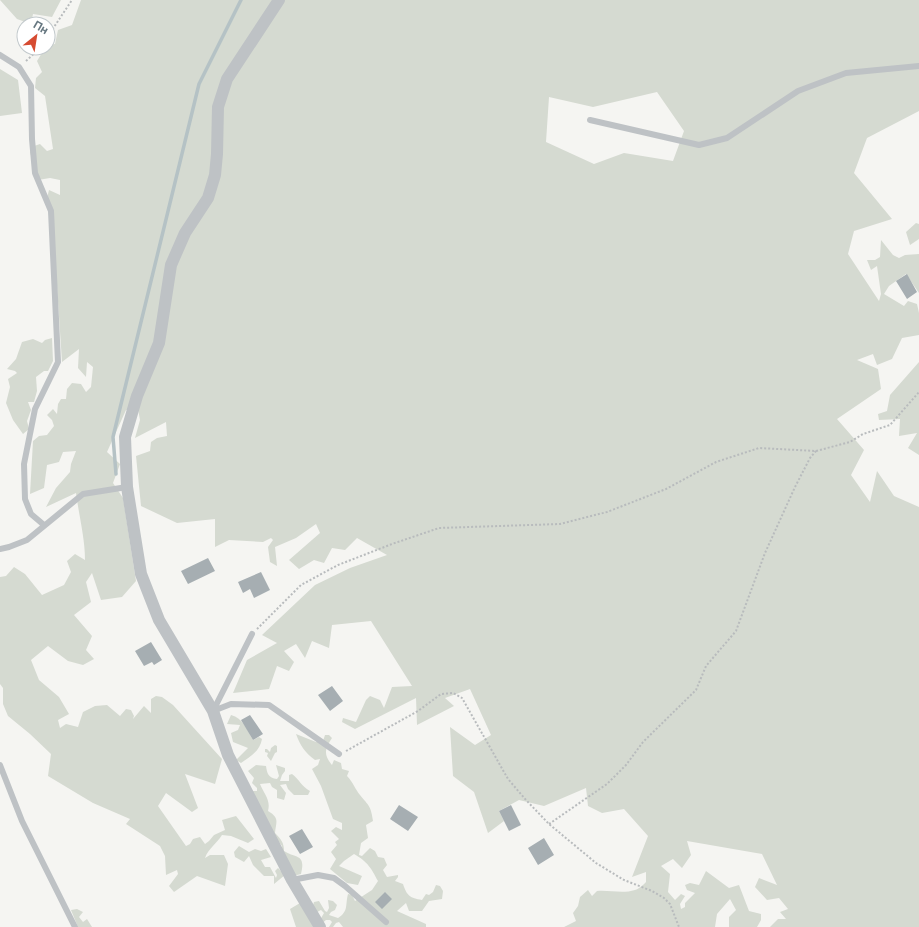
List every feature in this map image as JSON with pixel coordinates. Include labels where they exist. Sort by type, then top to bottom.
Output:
[{"type":"street","points":[[279,0],[227,79],[218,107],[215,175],[208,198],[185,233],[171,265],[159,343],[137,396],[125,437],[127,487],[141,574],[159,620],[213,711],[228,755],[292,880],[320,927]]},
{"type":"lane","points":[[0,55],[19,68],[31,86],[32,139],[35,173],[51,211],[58,362],[35,409],[24,464],[25,498],[31,514],[44,525]]},
{"type":"lane","points":[[590,120],[698,145],[727,138],[798,91],[832,78],[846,73],[919,66]]},
{"type":"lane","points":[[0,549],[27,540],[82,494],[127,487]]},
{"type":"lane","points":[[213,711],[252,634]]},
{"type":"lane","points":[[213,711],[231,704],[269,705],[339,754]]},
{"type":"lane","points":[[0,765],[22,821],[75,927]]},
{"type":"lane","points":[[292,880],[318,875],[334,878],[386,922]]},
{"type":"path","points":[[56,23],[68,3],[72,0]]},
{"type":"path","points":[[19,68],[32,56]]},
{"type":"path","points":[[252,634],[301,585],[338,565],[392,544],[439,528],[560,524],[607,512],[666,489],[716,462],[760,448],[816,451],[850,442],[863,434],[890,425],[919,392]]},
{"type":"path","points":[[549,824],[607,784],[626,765],[643,742],[696,690],[706,666],[736,631],[765,553],[810,458],[816,451]]},
{"type":"path","points":[[339,754],[418,711],[441,694],[453,693],[462,698],[508,779],[549,824],[596,863],[624,880],[652,891],[664,898],[670,904],[679,927]]},
{"type":"shaded area","points":[[0,0],[61,0],[53,16],[33,14],[33,16],[16,16],[16,18]]},
{"type":"shaded area","points":[[81,0],[919,0],[919,111],[867,138],[854,173],[892,219],[854,231],[848,254],[879,301],[881,294],[877,266],[871,270],[867,260],[875,260],[880,257],[881,240],[893,255],[899,258],[905,255],[919,254],[919,293],[906,274],[889,286],[884,294],[904,306],[908,301],[917,304],[919,313],[919,335],[902,338],[892,359],[877,365],[873,354],[857,360],[878,369],[881,389],[837,419],[864,450],[851,475],[870,502],[877,471],[894,496],[919,507],[919,927],[770,927],[778,919],[786,919],[780,912],[788,909],[779,898],[767,900],[755,887],[759,878],[777,885],[762,854],[687,841],[691,855],[682,868],[673,859],[661,866],[670,874],[668,892],[675,900],[681,894],[685,896],[680,904],[681,909],[685,907],[685,903],[695,893],[687,890],[685,885],[690,883],[699,885],[706,871],[729,888],[739,885],[749,911],[761,914],[761,920],[757,927],[729,927],[729,917],[736,910],[730,899],[717,914],[715,927],[564,927],[576,921],[573,913],[578,906],[580,897],[588,890],[592,896],[597,891],[630,891],[638,889],[646,882],[646,872],[632,877],[648,836],[624,809],[602,813],[588,806],[586,788],[544,806],[519,800],[499,811],[504,821],[488,833],[474,792],[453,776],[450,727],[475,745],[491,735],[470,689],[445,698],[454,706],[417,725],[416,698],[355,729],[342,722],[343,718],[356,722],[366,700],[370,696],[380,700],[384,708],[392,687],[412,686],[371,621],[332,625],[329,648],[312,641],[305,658],[296,644],[284,651],[294,662],[289,671],[277,666],[269,689],[233,693],[247,660],[277,643],[262,635],[315,585],[350,568],[387,555],[357,538],[345,550],[332,548],[324,563],[314,560],[299,569],[289,560],[320,533],[316,524],[296,538],[275,547],[277,566],[270,562],[268,547],[273,540],[271,538],[263,542],[229,540],[215,547],[215,519],[177,523],[141,506],[136,456],[150,451],[151,442],[157,438],[167,436],[166,422],[135,438],[140,420],[138,409],[126,410],[107,452],[120,464],[113,483],[123,498],[136,581],[122,597],[101,600],[92,573],[86,582],[91,602],[74,615],[92,636],[86,650],[94,659],[83,665],[68,661],[48,646],[31,660],[39,680],[59,697],[69,714],[58,720],[60,728],[66,724],[78,727],[83,712],[95,706],[107,705],[120,716],[126,709],[131,710],[134,716],[133,719],[144,706],[151,713],[151,699],[156,696],[162,697],[173,705],[222,759],[215,784],[185,774],[198,808],[192,812],[166,793],[158,806],[186,846],[190,844],[193,839],[200,837],[205,844],[214,835],[225,830],[222,820],[236,816],[254,839],[248,843],[231,836],[222,835],[208,852],[205,858],[210,855],[224,855],[228,864],[225,886],[197,876],[174,892],[169,886],[178,874],[177,870],[166,875],[165,856],[160,846],[126,824],[130,819],[93,803],[48,776],[51,754],[8,716],[3,704],[3,688],[0,684],[0,577],[6,576],[14,567],[25,574],[42,595],[64,585],[71,572],[67,561],[75,554],[85,560],[83,535],[76,493],[46,507],[56,488],[70,472],[71,464],[76,451],[63,452],[59,462],[47,465],[44,488],[30,494],[33,441],[39,436],[47,435],[54,426],[52,420],[47,415],[53,409],[57,414],[58,404],[61,399],[66,399],[67,389],[72,383],[81,384],[86,392],[91,387],[93,367],[87,362],[86,377],[78,368],[79,349],[62,362],[57,286],[47,198],[49,190],[60,195],[60,180],[50,178],[38,180],[30,152],[34,146],[40,144],[47,151],[53,149],[45,96],[35,88],[36,78],[42,72],[37,61],[40,56],[56,56],[56,39],[58,30],[72,25]],"holes":[[[657,92],[684,131],[673,161],[624,153],[594,164],[546,142],[549,97],[593,107]]]},
{"type":"shaded area","points":[[0,69],[18,80],[22,113],[0,116]]},
{"type":"shaded area","points":[[916,223],[919,224],[919,239],[910,245],[906,232]]},
{"type":"shaded area","points":[[52,338],[53,361],[48,371],[44,371],[36,377],[37,391],[34,402],[28,402],[31,410],[27,421],[29,429],[23,434],[13,420],[6,403],[10,387],[8,379],[17,373],[7,369],[16,359],[22,342],[33,339],[42,343],[45,340]]},
{"type":"shaded area","points":[[919,362],[919,455],[908,448],[917,433],[899,436],[900,419],[879,420],[878,414],[887,411],[890,395]]},
{"type":"shaded area","points":[[231,715],[242,722],[253,740],[259,737],[262,739],[257,750],[241,763],[236,760],[248,748],[233,742],[231,733],[238,730],[240,725],[227,724]]},
{"type":"shaded area","points":[[296,734],[316,742],[323,741],[325,735],[329,735],[332,738],[326,752],[327,758],[332,765],[334,760],[341,763],[342,769],[349,771],[347,776],[369,806],[373,821],[366,825],[368,838],[361,843],[359,855],[362,856],[370,848],[375,851],[378,857],[384,858],[387,865],[383,870],[387,877],[398,875],[395,881],[403,884],[408,894],[415,898],[422,900],[426,894],[429,895],[433,892],[436,885],[440,886],[443,891],[442,899],[429,901],[422,911],[409,911],[406,903],[397,911],[426,924],[426,927],[343,927],[339,922],[333,927],[329,927],[332,922],[330,920],[326,920],[321,924],[320,920],[324,913],[321,910],[315,913],[312,908],[314,902],[319,901],[327,912],[329,908],[328,900],[333,901],[337,905],[335,910],[329,915],[338,918],[344,913],[348,894],[352,895],[355,901],[372,890],[378,881],[369,866],[354,854],[339,866],[362,876],[358,885],[347,883],[330,869],[336,859],[331,852],[337,845],[335,842],[339,839],[331,831],[336,827],[342,830],[342,823],[333,819],[321,786],[312,769],[318,765],[320,759],[315,760],[308,755]]},
{"type":"shaded area","points":[[275,745],[277,746],[277,752],[271,761],[267,756],[268,753],[265,752],[265,749],[270,752],[271,748]]},
{"type":"shaded area","points":[[256,765],[266,766],[268,775],[277,779],[279,776],[276,765],[285,768],[280,781],[289,781],[289,775],[292,774],[310,791],[308,795],[294,795],[288,789],[286,784],[280,785],[286,793],[284,800],[277,798],[277,790],[272,787],[270,783],[260,784],[268,800],[268,811],[276,818],[275,833],[282,841],[284,851],[301,860],[301,874],[293,876],[280,854],[282,846],[274,836],[251,791],[257,791],[257,788],[252,783],[254,778],[248,771]]},
{"type":"shaded area","points":[[239,846],[249,852],[255,849],[261,851],[266,849],[271,857],[261,860],[265,867],[270,867],[276,878],[277,875],[275,871],[278,868],[285,875],[274,884],[274,876],[264,876],[253,865],[249,856],[244,862],[235,857],[234,852]]},
{"type":"shaded area","points":[[300,903],[314,927],[296,927],[290,909]]},
{"type":"shaded area","points":[[77,909],[83,912],[79,917],[83,922],[87,919],[92,927],[78,927],[71,910]]},
{"type":"building","points":[[907,274],[917,292],[907,299],[896,281]]},
{"type":"building","points":[[208,558],[215,571],[188,584],[181,571]]},
{"type":"building","points":[[261,572],[270,590],[254,598],[250,589],[243,593],[238,582]]},
{"type":"building","points":[[151,642],[162,660],[154,665],[152,662],[144,666],[135,651]]},
{"type":"building","points":[[332,686],[343,701],[330,711],[318,695]]},
{"type":"building","points":[[250,715],[263,734],[253,740],[241,720]]},
{"type":"building","points":[[399,805],[418,817],[408,831],[390,819]]},
{"type":"building","points":[[511,805],[521,825],[509,831],[499,811]]},
{"type":"building","points":[[302,829],[313,847],[300,854],[289,836]]},
{"type":"building","points":[[544,838],[554,855],[538,865],[528,848]]},
{"type":"building","points":[[385,892],[392,899],[382,909],[375,902]]},
{"type":"waterway","points":[[116,474],[113,437],[199,84],[241,0]]}]
